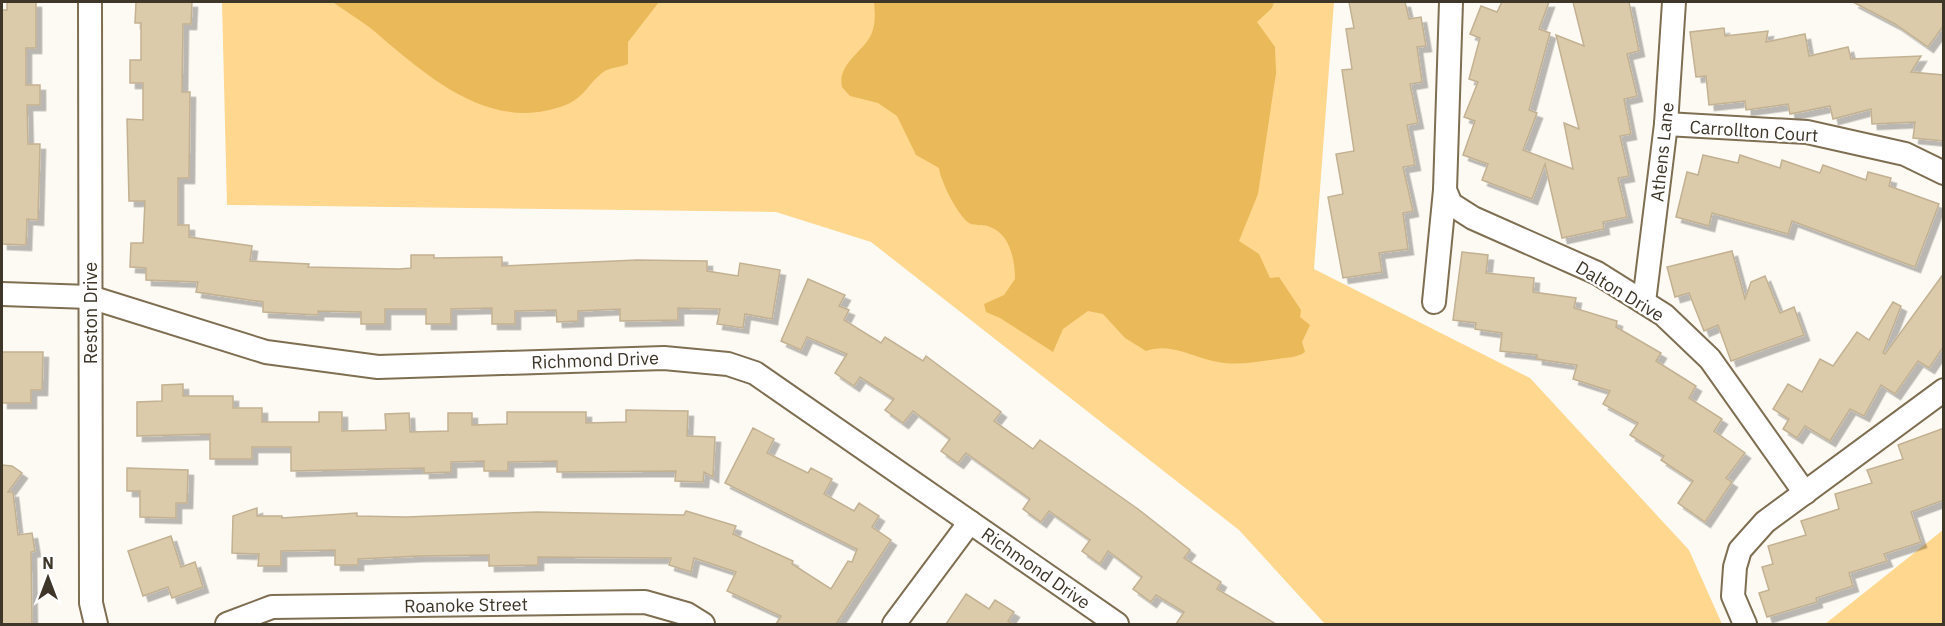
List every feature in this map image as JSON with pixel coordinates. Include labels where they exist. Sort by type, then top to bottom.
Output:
[{"type":"street","name":"Reston Drive","points":[[90,2],[91,603],[96,624]]},
{"type":"street","points":[[1434,302],[1445,190],[1452,2]]},
{"type":"street","name":"Athens Lane","points":[[1644,302],[1666,124],[1674,2]]},
{"type":"street","name":"Carrollton Court","points":[[1666,124],[1807,132],[1905,154],[1944,173]]},
{"type":"street","name":"Dalton Drive","points":[[1445,190],[1451,204],[1473,218],[1597,273],[1664,315],[1710,359],[1805,493]]},
{"type":"street","name":"Richmond Drive","points":[[2,294],[90,297],[266,352],[378,367],[664,358],[728,364],[754,373],[1117,624]]},
{"type":"street","points":[[1745,624],[1733,596],[1735,567],[1740,550],[1765,522],[1944,390]]},
{"type":"street","points":[[894,624],[970,522]]},
{"type":"street","name":"Roanoke Street","points":[[227,624],[272,608],[645,602],[687,614],[703,624]]},
{"type":"shaded area","points":[[222,2],[1334,2],[1314,269],[1530,378],[1689,550],[1722,624],[1325,624],[1239,530],[871,242],[776,212],[227,205]]},
{"type":"shaded area","points":[[333,2],[659,2],[628,42],[628,64],[605,71],[578,98],[568,104],[541,112],[515,113],[491,108],[467,99],[444,86]]},
{"type":"shaded area","points":[[874,2],[1274,2],[1272,8],[1257,22],[1275,47],[1276,73],[1258,194],[1239,241],[1259,254],[1270,278],[1279,277],[1301,310],[1300,317],[1310,325],[1302,342],[1305,352],[1292,357],[1233,364],[1209,360],[1174,349],[1146,351],[1125,338],[1103,314],[1088,311],[1063,329],[1053,352],[1000,318],[986,312],[984,304],[1004,295],[1015,279],[1014,264],[1007,242],[997,230],[966,221],[946,190],[939,168],[916,155],[897,116],[878,103],[850,96],[842,87],[843,72],[873,31]]},
{"type":"shaded area","points":[[1943,530],[1943,624],[1825,624]]},
{"type":"building","points":[[7,2],[36,2],[36,48],[26,48],[26,85],[40,85],[40,105],[27,105],[28,144],[40,144],[38,220],[27,219],[26,245],[2,244],[2,10],[7,10]]},
{"type":"building","points":[[136,2],[192,2],[191,24],[183,24],[182,92],[190,92],[189,178],[178,178],[178,225],[189,225],[189,237],[252,246],[250,261],[309,264],[308,267],[411,268],[411,255],[434,255],[434,258],[502,257],[502,266],[637,260],[707,261],[707,271],[738,276],[740,263],[780,270],[772,319],[745,314],[743,328],[717,324],[720,309],[678,308],[678,320],[620,321],[620,309],[578,311],[578,321],[557,322],[556,310],[515,311],[515,324],[492,324],[492,308],[451,309],[451,324],[426,324],[426,309],[385,309],[385,324],[361,324],[361,312],[318,311],[318,315],[263,312],[263,302],[196,292],[198,282],[146,280],[146,268],[130,267],[131,243],[143,243],[145,201],[129,201],[127,119],[143,120],[143,83],[130,83],[130,60],[141,60],[141,23],[135,23]]},
{"type":"building","points":[[1349,2],[1405,2],[1409,19],[1421,17],[1426,46],[1417,47],[1422,82],[1410,84],[1418,123],[1407,125],[1415,165],[1403,167],[1413,211],[1403,213],[1408,249],[1379,253],[1382,272],[1343,278],[1328,197],[1343,194],[1336,154],[1354,151],[1342,70],[1352,69],[1346,29],[1354,28]]},
{"type":"building","points":[[1502,2],[1549,2],[1539,29],[1550,33],[1529,110],[1537,113],[1523,150],[1573,169],[1564,123],[1579,129],[1556,35],[1584,46],[1573,2],[1629,2],[1639,51],[1627,54],[1637,96],[1624,99],[1631,134],[1620,136],[1629,176],[1618,178],[1627,217],[1603,222],[1604,229],[1562,238],[1545,164],[1532,199],[1482,180],[1488,164],[1463,155],[1475,121],[1464,117],[1478,82],[1469,79],[1480,38],[1470,34],[1481,6],[1497,12]]},
{"type":"building","points":[[1853,2],[1944,2],[1944,25],[1928,47],[1895,24]]},
{"type":"building","points":[[1724,28],[1725,36],[1768,31],[1766,42],[1805,34],[1809,56],[1848,47],[1851,59],[1921,56],[1911,72],[1944,75],[1944,141],[1913,138],[1915,122],[1872,124],[1871,109],[1833,119],[1830,106],[1790,114],[1788,104],[1746,110],[1745,101],[1709,105],[1706,76],[1696,77],[1690,32]]},
{"type":"building","points":[[1703,155],[1738,163],[1740,155],[1780,168],[1782,160],[1820,173],[1823,165],[1866,180],[1868,172],[1891,178],[1889,186],[1939,204],[1915,267],[1792,221],[1788,234],[1712,213],[1709,226],[1676,217],[1687,172],[1698,175]]},
{"type":"building","points":[[1732,251],[1745,299],[1751,282],[1765,276],[1780,313],[1794,307],[1804,335],[1731,361],[1718,325],[1704,331],[1689,293],[1675,297],[1667,267]]},
{"type":"building","points":[[1462,252],[1488,255],[1486,273],[1534,278],[1533,292],[1576,298],[1574,308],[1617,321],[1616,327],[1661,353],[1656,361],[1696,386],[1689,398],[1722,419],[1714,431],[1745,453],[1726,478],[1732,482],[1705,522],[1678,503],[1693,481],[1661,460],[1664,456],[1630,435],[1638,423],[1603,404],[1610,391],[1573,379],[1577,365],[1537,359],[1537,355],[1500,351],[1502,333],[1475,329],[1476,323],[1453,320]]},
{"type":"building","points":[[1944,273],[1944,346],[1929,368],[1918,361],[1895,394],[1881,385],[1864,416],[1850,409],[1830,441],[1805,426],[1797,438],[1783,429],[1789,419],[1773,409],[1788,384],[1802,392],[1820,359],[1833,366],[1857,332],[1869,340],[1893,302],[1901,306],[1883,353],[1885,354]]},
{"type":"building","points":[[808,279],[845,295],[839,306],[849,310],[844,320],[881,343],[885,337],[923,361],[926,356],[1001,412],[994,421],[1033,449],[1040,440],[1138,509],[1190,550],[1184,558],[1221,582],[1217,589],[1276,624],[1176,624],[1184,612],[1156,595],[1151,602],[1133,589],[1142,577],[1108,551],[1100,564],[1082,551],[1090,540],[1049,511],[1041,522],[1023,509],[1030,499],[966,453],[958,463],[941,451],[950,439],[913,411],[903,423],[885,410],[894,399],[860,377],[854,386],[835,373],[847,354],[807,337],[801,350],[781,341]]},
{"type":"building","points":[[2,352],[43,352],[42,390],[31,390],[31,403],[2,403]]},
{"type":"building","points":[[183,384],[183,396],[233,396],[233,408],[262,408],[262,422],[319,422],[319,412],[342,412],[342,431],[386,430],[385,414],[409,413],[410,432],[448,431],[448,413],[472,413],[472,425],[507,424],[507,412],[586,412],[586,423],[626,422],[626,410],[688,411],[687,436],[715,437],[713,477],[704,472],[703,482],[675,481],[676,471],[557,472],[557,461],[508,462],[508,471],[484,471],[484,461],[451,462],[451,472],[424,473],[424,468],[291,471],[291,447],[252,447],[252,459],[210,459],[210,434],[137,436],[137,402],[162,401],[162,385]]},
{"type":"building","points":[[753,428],[774,439],[767,453],[808,473],[811,468],[832,479],[824,494],[854,511],[859,503],[879,516],[872,527],[891,540],[836,624],[776,624],[781,616],[727,591],[736,572],[694,558],[691,572],[669,565],[671,558],[538,557],[538,565],[489,566],[489,555],[419,556],[358,559],[358,565],[335,565],[335,550],[281,551],[281,566],[258,566],[259,554],[232,553],[233,516],[257,508],[257,516],[282,516],[282,518],[357,513],[357,516],[406,517],[537,512],[684,515],[686,511],[736,526],[733,534],[793,561],[792,564],[831,589],[848,561],[852,562],[857,549],[725,483]]},
{"type":"building","points":[[1944,428],[1944,500],[1911,512],[1921,542],[1884,554],[1887,561],[1849,573],[1853,586],[1816,598],[1817,602],[1767,617],[1759,593],[1769,590],[1762,567],[1773,564],[1768,546],[1806,535],[1801,521],[1839,509],[1835,494],[1872,483],[1867,470],[1903,459],[1898,445]]},
{"type":"building","points":[[2,465],[12,466],[22,473],[8,492],[13,492],[18,535],[32,533],[35,551],[31,552],[32,624],[2,624]]},
{"type":"building","points":[[127,468],[188,470],[187,503],[176,503],[176,518],[140,517],[140,491],[127,491]]},
{"type":"building","points":[[171,536],[181,567],[195,562],[203,587],[172,598],[168,587],[143,596],[128,551]]},
{"type":"building","points":[[966,594],[989,609],[995,600],[1014,612],[1008,621],[1013,624],[946,624]]}]
